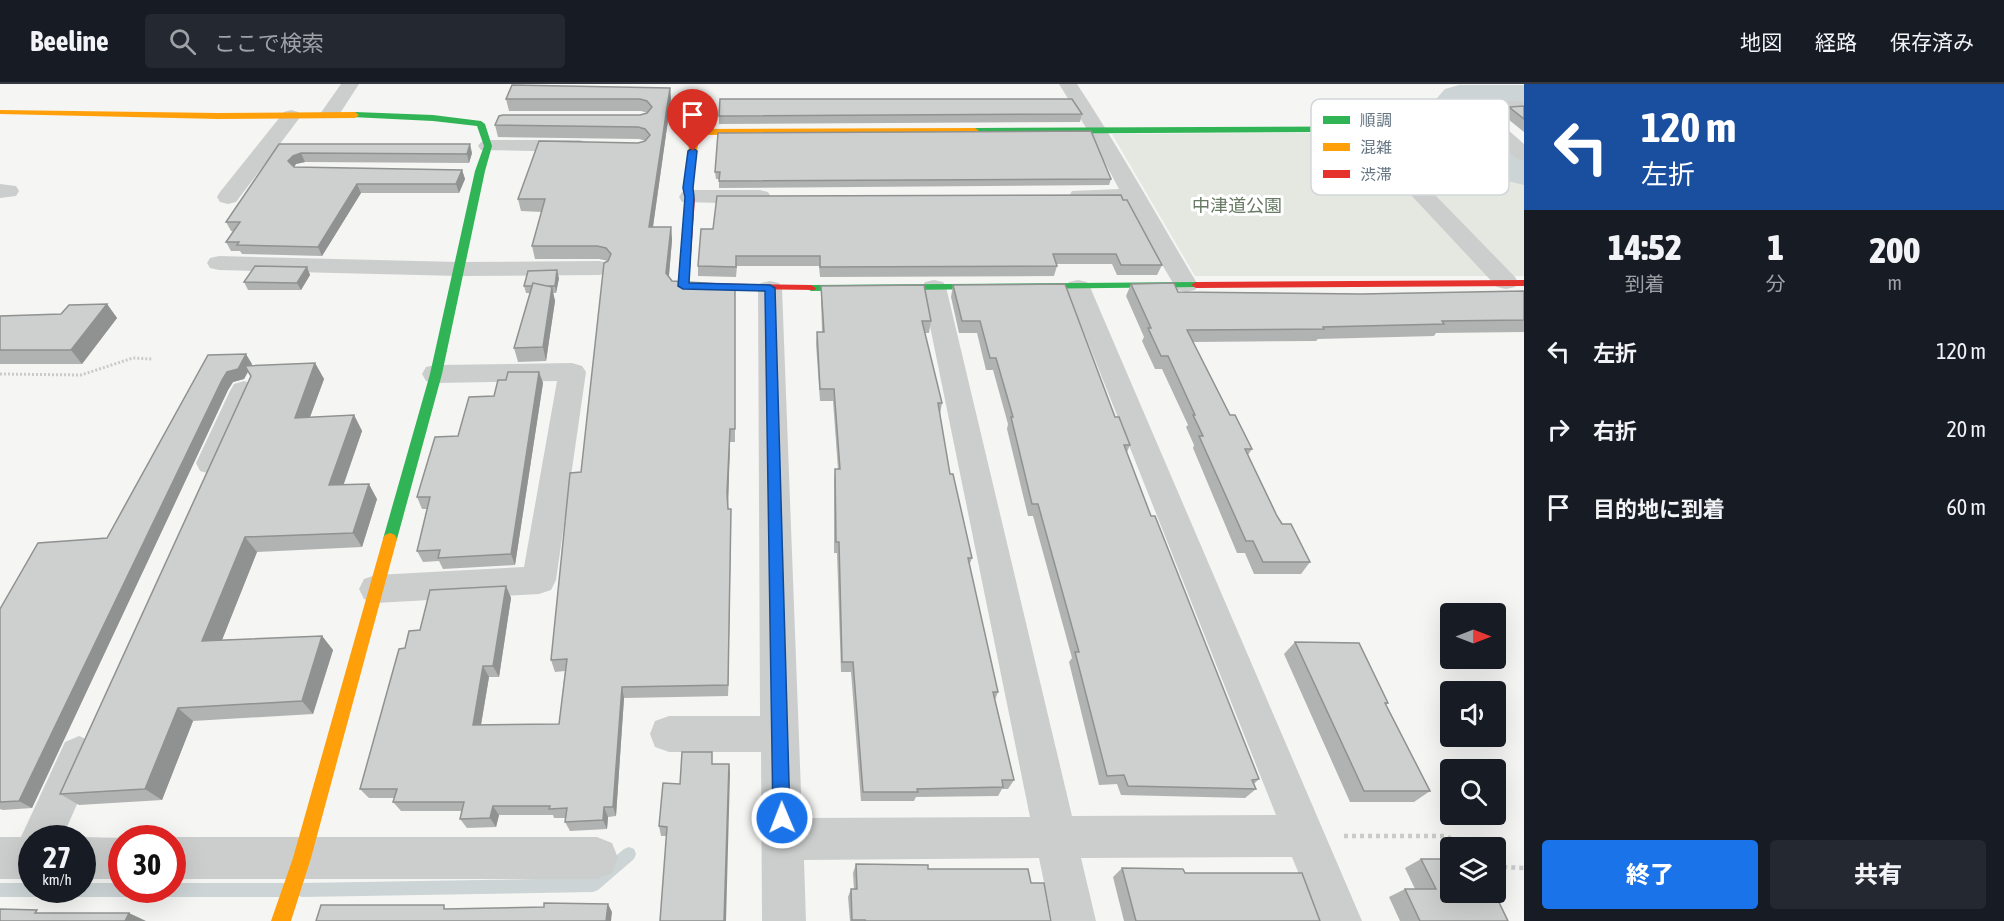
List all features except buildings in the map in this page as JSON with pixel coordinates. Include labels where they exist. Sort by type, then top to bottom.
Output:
[{"type":"street","points":[[330,114],[350,84]]},
{"type":"street","points":[[1068,84],[1098,131],[1133,196],[1186,285]]},
{"type":"street","points":[[1509,107],[1524,107]]},
{"type":"street","points":[[0,112],[440,116],[489,122],[488,146],[480,171],[436,374],[302,858],[281,921]]},
{"type":"street","points":[[228,197],[291,116]]},
{"type":"street","points":[[1311,129],[695,132],[688,188],[690,197],[683,286],[1078,287],[1515,283]]},
{"type":"street","points":[[488,146],[604,147]]},
{"type":"street","points":[[1509,146],[1524,155]]},
{"type":"street","points":[[457,171],[480,171]]},
{"type":"street","points":[[1426,195],[1515,283]]},
{"type":"street","points":[[1061,196],[1133,196]]},
{"type":"street","points":[[690,197],[786,197]]},
{"type":"street","points":[[219,263],[459,269],[599,268]]},
{"type":"street","points":[[934,287],[1074,921]]},
{"type":"street","points":[[1078,287],[1340,921]]},
{"type":"street","points":[[770,288],[784,921]]},
{"type":"street","points":[[376,589],[539,580],[572,372],[436,374]]},
{"type":"street","points":[[199,489],[244,391]]},
{"type":"street","points":[[47,825],[90,729]]},
{"type":"street","points":[[669,734],[780,734]]},
{"type":"street","points":[[782,839],[1305,836]]},
{"type":"street","points":[[0,858],[18,858]]},
{"type":"street","points":[[186,858],[597,858]]},
{"type":"path","points":[[0,374],[81,375],[133,358],[152,359]]},
{"type":"path","points":[[1305,836],[1448,837]]},
{"type":"path","points":[[1506,867],[1524,868]]},
{"type":"green space","name":"中津道公園","points":[[1311,133],[1311,195],[1509,195],[1509,167],[1524,180],[1524,276],[1195,276],[1112,134]]},
{"type":"waterway","points":[[1457,99],[1459,97],[1524,97]]},
{"type":"waterway","points":[[1509,159],[1524,172]]},
{"type":"waterway","points":[[302,890],[593,885],[629,854]]},
{"type":"waterway","points":[[0,890],[283,890]]},
{"type":"traffic: fast","points":[[355,115],[433,118],[481,124],[488,146],[480,171],[436,374],[390,539]]},
{"type":"traffic: fast","points":[[975,131],[1311,130]]},
{"type":"traffic: fast","points":[[811,288],[1196,285]]},
{"type":"traffic: slow","points":[[0,112],[218,116],[355,115]]},
{"type":"traffic: slow","points":[[690,199],[688,188],[695,132],[975,131]]},
{"type":"traffic: slow","points":[[281,921],[302,858],[390,539]]},
{"type":"traffic: jam","points":[[690,199],[683,286],[811,288]]},
{"type":"traffic: jam","points":[[1196,285],[1524,283]]},
{"type":"route","points":[[693,151],[688,188],[690,197],[683,286],[770,288],[782,818]]}]
